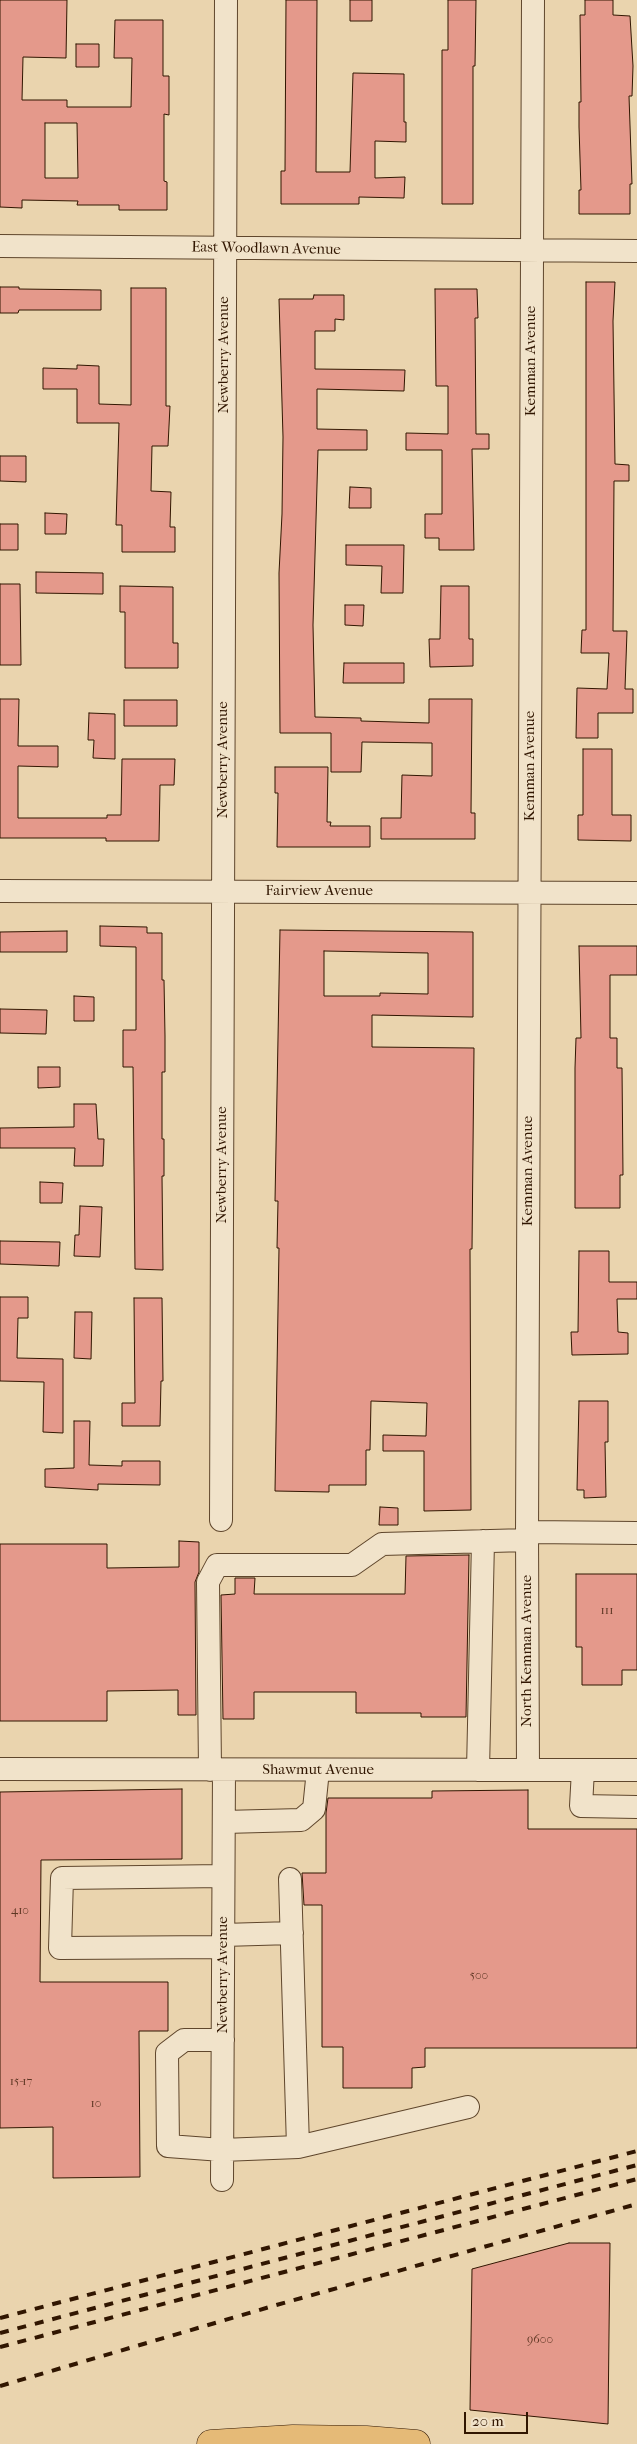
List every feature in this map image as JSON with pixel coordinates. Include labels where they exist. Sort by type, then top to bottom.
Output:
[{"type":"main road","points":[[211,2444],[245,2440],[292,2439],[366,2440],[416,2444]]},
{"type":"street","name":"Newberry Avenue","points":[[221,1520],[226,0]]},
{"type":"street","name":"Kemman Avenue","points":[[527,1536],[533,0]]},
{"type":"street","name":"East Woodlawn Avenue","points":[[0,246],[637,251]]},
{"type":"street","name":"Fairview Avenue","points":[[0,891],[637,893]]},
{"type":"street","points":[[478,1770],[483,1541],[527,1536],[637,1532]]},
{"type":"street","name":"North Kemman Avenue","points":[[527,1536],[528,1770]]},
{"type":"street","name":"Newberry Avenue","points":[[222,2180],[224,1822],[217,1770],[208,1582],[218,1565],[352,1565],[382,1544],[483,1541]]},
{"type":"street","name":"Shawmut Avenue","points":[[0,1769],[637,1770]]},
{"type":"street","points":[[224,1822],[301,1820],[314,1809],[318,1770]]},
{"type":"street","points":[[583,1770],[581,1806],[637,1807]]},
{"type":"street","points":[[223,1876],[62,1878],[60,1948],[223,1941],[292,1933]]},
{"type":"street","points":[[290,1879],[298,2147]]},
{"type":"street","points":[[223,2040],[184,2040],[167,2053],[168,2146],[222,2150],[298,2147],[468,2107]]},
{"type":"building","points":[[0,0],[67,0],[66,58],[23,57],[22,100],[67,100],[67,107],[131,107],[132,58],[114,58],[115,20],[163,20],[163,76],[169,76],[169,115],[164,114],[164,181],[167,182],[167,210],[119,210],[119,205],[77,205],[78,201],[22,200],[22,208],[0,207]],"holes":[[[45,123],[77,123],[78,178],[45,178]]]},
{"type":"building","points":[[286,0],[317,0],[316,172],[350,172],[353,73],[404,74],[406,142],[375,141],[375,178],[405,177],[404,198],[359,197],[359,204],[281,204],[281,171],[285,171]]},
{"type":"building","points":[[350,0],[372,0],[372,21],[350,21]]},
{"type":"building","points":[[448,0],[476,0],[475,66],[473,66],[473,204],[442,204],[442,50],[448,50]]},
{"type":"building","points":[[585,0],[613,0],[613,15],[630,16],[633,66],[632,96],[629,96],[632,184],[630,184],[630,214],[579,214],[579,190],[581,190],[579,127],[579,102],[581,102],[580,15],[585,15]]},
{"type":"building","points":[[76,44],[99,44],[99,67],[76,67]]},
{"type":"building","points":[[586,282],[615,282],[613,321],[615,464],[629,465],[629,481],[614,481],[613,631],[627,631],[625,689],[633,689],[633,713],[598,713],[598,738],[576,738],[577,688],[607,689],[609,653],[581,653],[582,630],[586,630]]},
{"type":"building","points":[[0,287],[101,290],[101,310],[19,310],[18,313],[0,313]]},
{"type":"building","points":[[131,288],[166,288],[166,406],[170,406],[168,446],[152,446],[151,491],[171,492],[170,527],[175,527],[175,552],[122,552],[122,525],[116,525],[119,423],[77,423],[77,389],[43,389],[43,368],[77,369],[77,365],[99,366],[99,404],[131,405]]},
{"type":"building","points":[[435,289],[477,289],[478,318],[475,318],[476,434],[489,434],[489,449],[472,449],[474,550],[439,550],[439,538],[425,538],[425,514],[442,514],[442,450],[406,450],[406,433],[448,434],[448,386],[436,386]]},
{"type":"building","points":[[314,295],[344,295],[344,320],[335,319],[335,331],[315,331],[315,369],[405,370],[404,391],[317,389],[317,429],[367,430],[367,450],[318,450],[313,625],[315,717],[361,718],[361,721],[429,723],[429,699],[472,699],[471,813],[475,813],[475,839],[381,839],[381,818],[401,818],[402,775],[432,776],[432,743],[362,742],[361,772],[331,772],[331,733],[280,733],[279,573],[283,437],[279,299],[313,299]]},
{"type":"building","points":[[0,456],[26,456],[26,482],[0,481]]},
{"type":"building","points":[[350,487],[371,488],[371,508],[349,508]]},
{"type":"building","points":[[45,513],[67,514],[66,534],[45,534]]},
{"type":"building","points":[[0,524],[18,524],[18,550],[0,550]]},
{"type":"building","points":[[346,545],[404,545],[403,593],[381,593],[382,566],[346,565]]},
{"type":"building","points":[[36,572],[103,573],[103,594],[36,593]]},
{"type":"building","points":[[0,584],[20,584],[21,665],[0,665]]},
{"type":"building","points":[[120,586],[173,587],[173,643],[178,643],[178,668],[125,668],[125,612],[120,612]]},
{"type":"building","points":[[441,586],[469,586],[469,639],[473,639],[473,666],[430,667],[429,639],[440,639]]},
{"type":"building","points":[[345,605],[364,605],[363,626],[345,625]]},
{"type":"building","points":[[344,663],[404,663],[404,683],[343,683]]},
{"type":"building","points":[[0,699],[19,699],[18,746],[58,746],[58,767],[18,766],[18,818],[107,818],[107,815],[121,815],[122,759],[175,759],[174,785],[160,785],[159,841],[106,841],[106,838],[0,838]]},
{"type":"building","points":[[124,700],[177,700],[177,726],[124,726]]},
{"type":"building","points":[[89,713],[115,714],[115,759],[93,758],[94,740],[88,740]]},
{"type":"building","points":[[583,749],[612,749],[612,815],[631,815],[631,841],[578,840],[578,815],[583,815]]},
{"type":"building","points":[[275,767],[328,767],[327,822],[331,822],[330,826],[370,826],[370,847],[277,847],[278,793],[275,793]]},
{"type":"building","points":[[100,926],[147,927],[147,933],[162,933],[165,1036],[165,1072],[162,1072],[162,1139],[164,1139],[164,1176],[162,1176],[163,1270],[135,1269],[133,1067],[123,1067],[123,1030],[136,1030],[136,947],[100,946]]},
{"type":"building","points":[[280,930],[473,932],[473,1017],[372,1015],[372,1047],[474,1048],[472,1249],[470,1249],[471,1510],[424,1511],[424,1451],[383,1451],[383,1435],[426,1436],[427,1403],[371,1401],[370,1450],[366,1450],[366,1485],[329,1485],[329,1492],[275,1491],[279,1248],[277,1248],[278,1201],[275,1201]],"holes":[[[324,951],[428,953],[428,994],[380,993],[380,996],[324,996]]]},
{"type":"building","points":[[67,931],[67,952],[0,952],[0,932]]},
{"type":"building","points":[[579,946],[637,946],[637,975],[610,975],[610,1038],[617,1038],[617,1068],[622,1068],[623,1175],[620,1175],[620,1208],[575,1208],[576,1038],[581,1038]]},
{"type":"building","points":[[74,996],[94,997],[94,1021],[74,1021]]},
{"type":"building","points":[[0,1009],[47,1010],[46,1034],[0,1033]]},
{"type":"building","points":[[38,1067],[60,1067],[60,1087],[38,1088]]},
{"type":"building","points":[[74,1104],[96,1104],[98,1139],[104,1139],[103,1166],[74,1166],[75,1148],[0,1148],[0,1128],[74,1127]]},
{"type":"building","points":[[40,1182],[63,1183],[62,1203],[40,1203]]},
{"type":"building","points":[[80,1206],[102,1207],[100,1257],[74,1256],[75,1235],[79,1235]]},
{"type":"building","points":[[0,1241],[60,1242],[59,1266],[0,1264]]},
{"type":"building","points":[[579,1251],[609,1251],[609,1282],[637,1282],[637,1299],[617,1299],[618,1332],[628,1333],[628,1354],[572,1355],[571,1332],[578,1332]]},
{"type":"building","points":[[0,1297],[28,1297],[28,1318],[18,1318],[17,1358],[63,1359],[63,1433],[43,1432],[44,1382],[0,1381]]},
{"type":"building","points":[[134,1298],[162,1298],[163,1381],[161,1381],[160,1426],[122,1426],[122,1403],[135,1403]]},
{"type":"building","points":[[75,1312],[92,1312],[91,1359],[74,1358]]},
{"type":"building","points":[[579,1401],[608,1401],[608,1442],[605,1442],[606,1497],[584,1498],[584,1490],[577,1490]]},
{"type":"building","points":[[74,1421],[90,1421],[89,1465],[122,1466],[122,1461],[160,1461],[160,1485],[98,1484],[98,1490],[45,1487],[45,1469],[74,1468]]},
{"type":"building","points":[[380,1507],[398,1508],[398,1525],[379,1525]]},
{"type":"building","points":[[179,1541],[199,1542],[199,1572],[195,1582],[196,1715],[178,1715],[178,1690],[107,1691],[107,1721],[0,1721],[0,1544],[107,1544],[107,1568],[179,1567]]},
{"type":"building","points":[[469,1555],[466,1717],[421,1717],[421,1713],[356,1713],[356,1692],[254,1692],[254,1719],[223,1719],[221,1595],[235,1594],[235,1578],[255,1578],[254,1594],[405,1594],[406,1556]]},
{"type":"building","points":[[576,1574],[637,1574],[637,1670],[622,1670],[622,1685],[582,1685],[582,1647],[576,1647]]},
{"type":"building","points":[[182,1789],[182,1859],[41,1860],[40,1982],[168,1982],[168,2031],[139,2031],[140,2177],[53,2178],[53,2127],[0,2128],[0,1792]]},
{"type":"building","points":[[528,1790],[528,1829],[637,1829],[637,2048],[425,2048],[425,2067],[412,2068],[412,2088],[343,2088],[343,2047],[322,2047],[322,1905],[304,1905],[302,1873],[326,1873],[326,1813],[328,1798],[432,1798],[432,1791]]},
{"type":"building","points":[[569,2243],[610,2243],[608,2424],[470,2410],[472,2269]]},
{"type":"railway","points":[[0,2318],[637,2151]]},
{"type":"railway","points":[[0,2333],[637,2165]]},
{"type":"railway","points":[[0,2347],[637,2179]]},
{"type":"railway","points":[[0,2386],[273,2306],[637,2204]]}]
